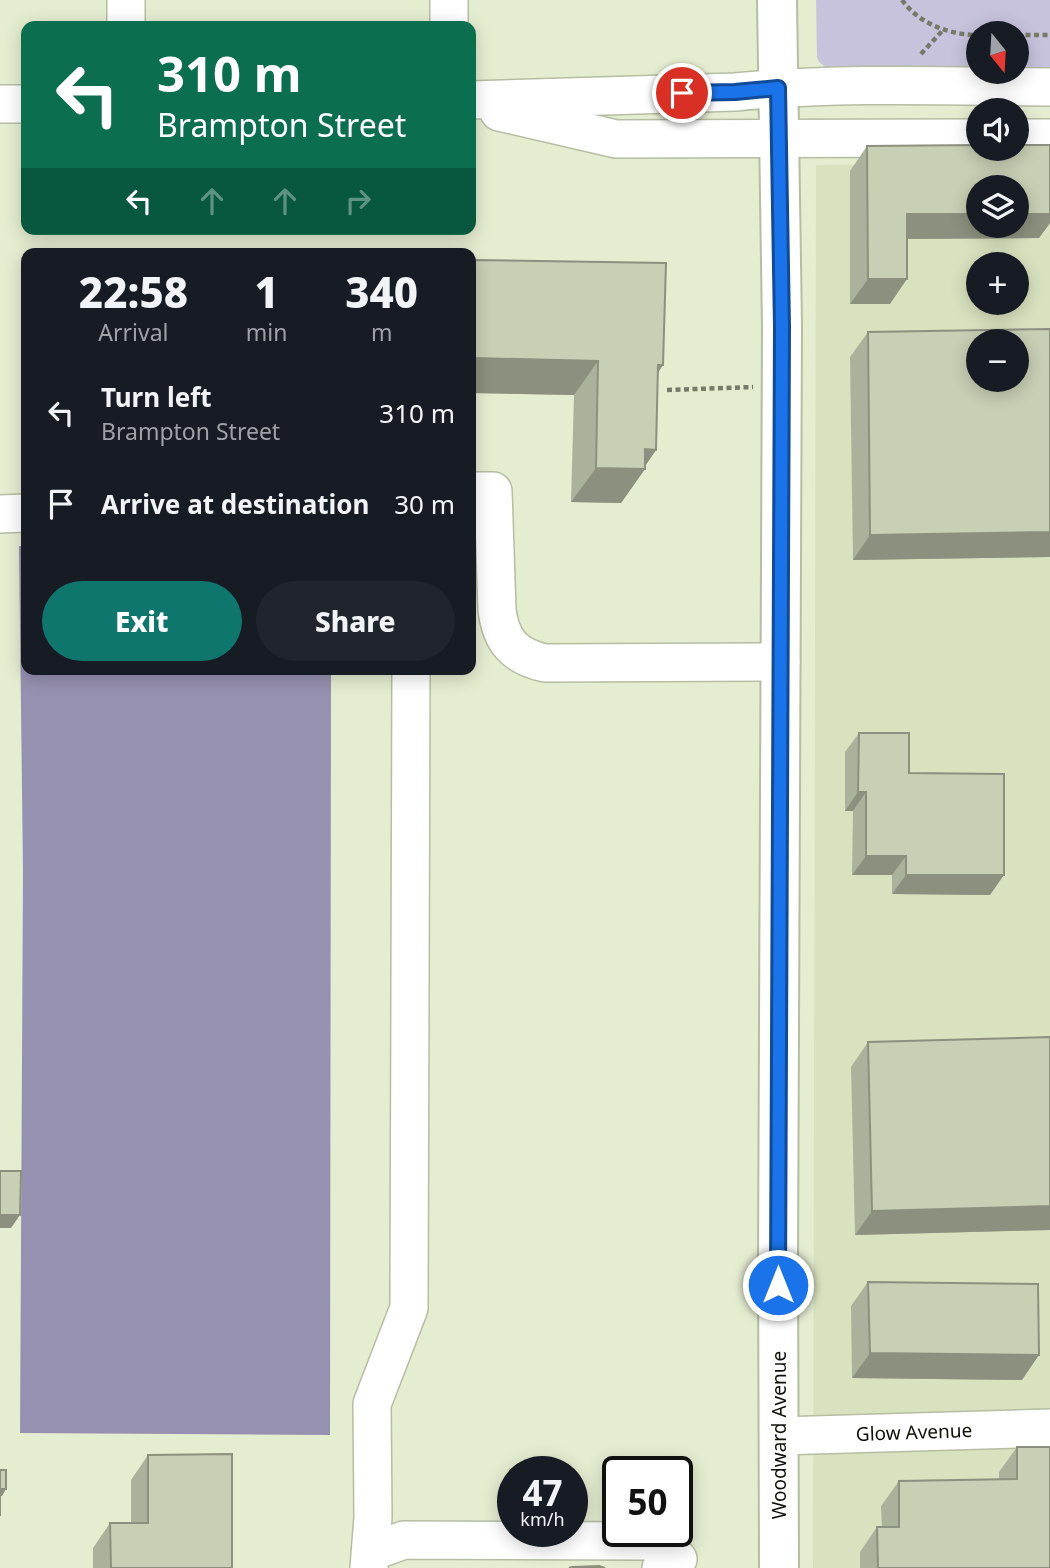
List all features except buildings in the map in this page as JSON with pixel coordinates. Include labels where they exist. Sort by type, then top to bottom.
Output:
[{"type":"main road","name":"Woodward Avenue","points":[[777,0],[782,386],[779,1568]]},
{"type":"street","points":[[126,0],[126,21]]},
{"type":"street","points":[[449,0],[449,21]]},
{"type":"street","points":[[476,100],[735,92],[778,88],[1050,86]]},
{"type":"street","points":[[0,104],[21,104]]},
{"type":"street","points":[[476,107],[616,139],[966,138]]},
{"type":"street","points":[[1029,138],[1050,138]]},
{"type":"street","points":[[476,491],[493,491],[496,610],[499,626],[505,640],[530,660],[545,663],[780,662]]},
{"type":"street","points":[[0,514],[21,513]]},
{"type":"street","points":[[378,1563],[373,1517],[372,1404],[409,1308],[411,675]]},
{"type":"street","name":"Glow Avenue","points":[[779,1436],[1050,1428]]},
{"type":"street","points":[[378,1563],[404,1540],[652,1541],[678,1559],[661,1568]]},
{"type":"path","points":[[902,0],[908,8],[933,26],[966,35]]},
{"type":"path","points":[[1029,35],[1050,35]]},
{"type":"path","points":[[667,390],[782,386]]},
{"type":"shaded area","points":[[816,0],[1050,0],[1050,69],[1029,69],[1029,21],[966,21],[966,69],[827,68],[817,57]]},
{"type":"shaded area","points":[[1050,162],[1050,1568],[813,1568],[816,165]]},
{"type":"shaded area","points":[[19,546],[21,675],[331,675],[330,1435],[20,1433],[23,872]]},
{"type":"route","points":[[682,93],[778,88],[782,327],[778,1285]]}]
